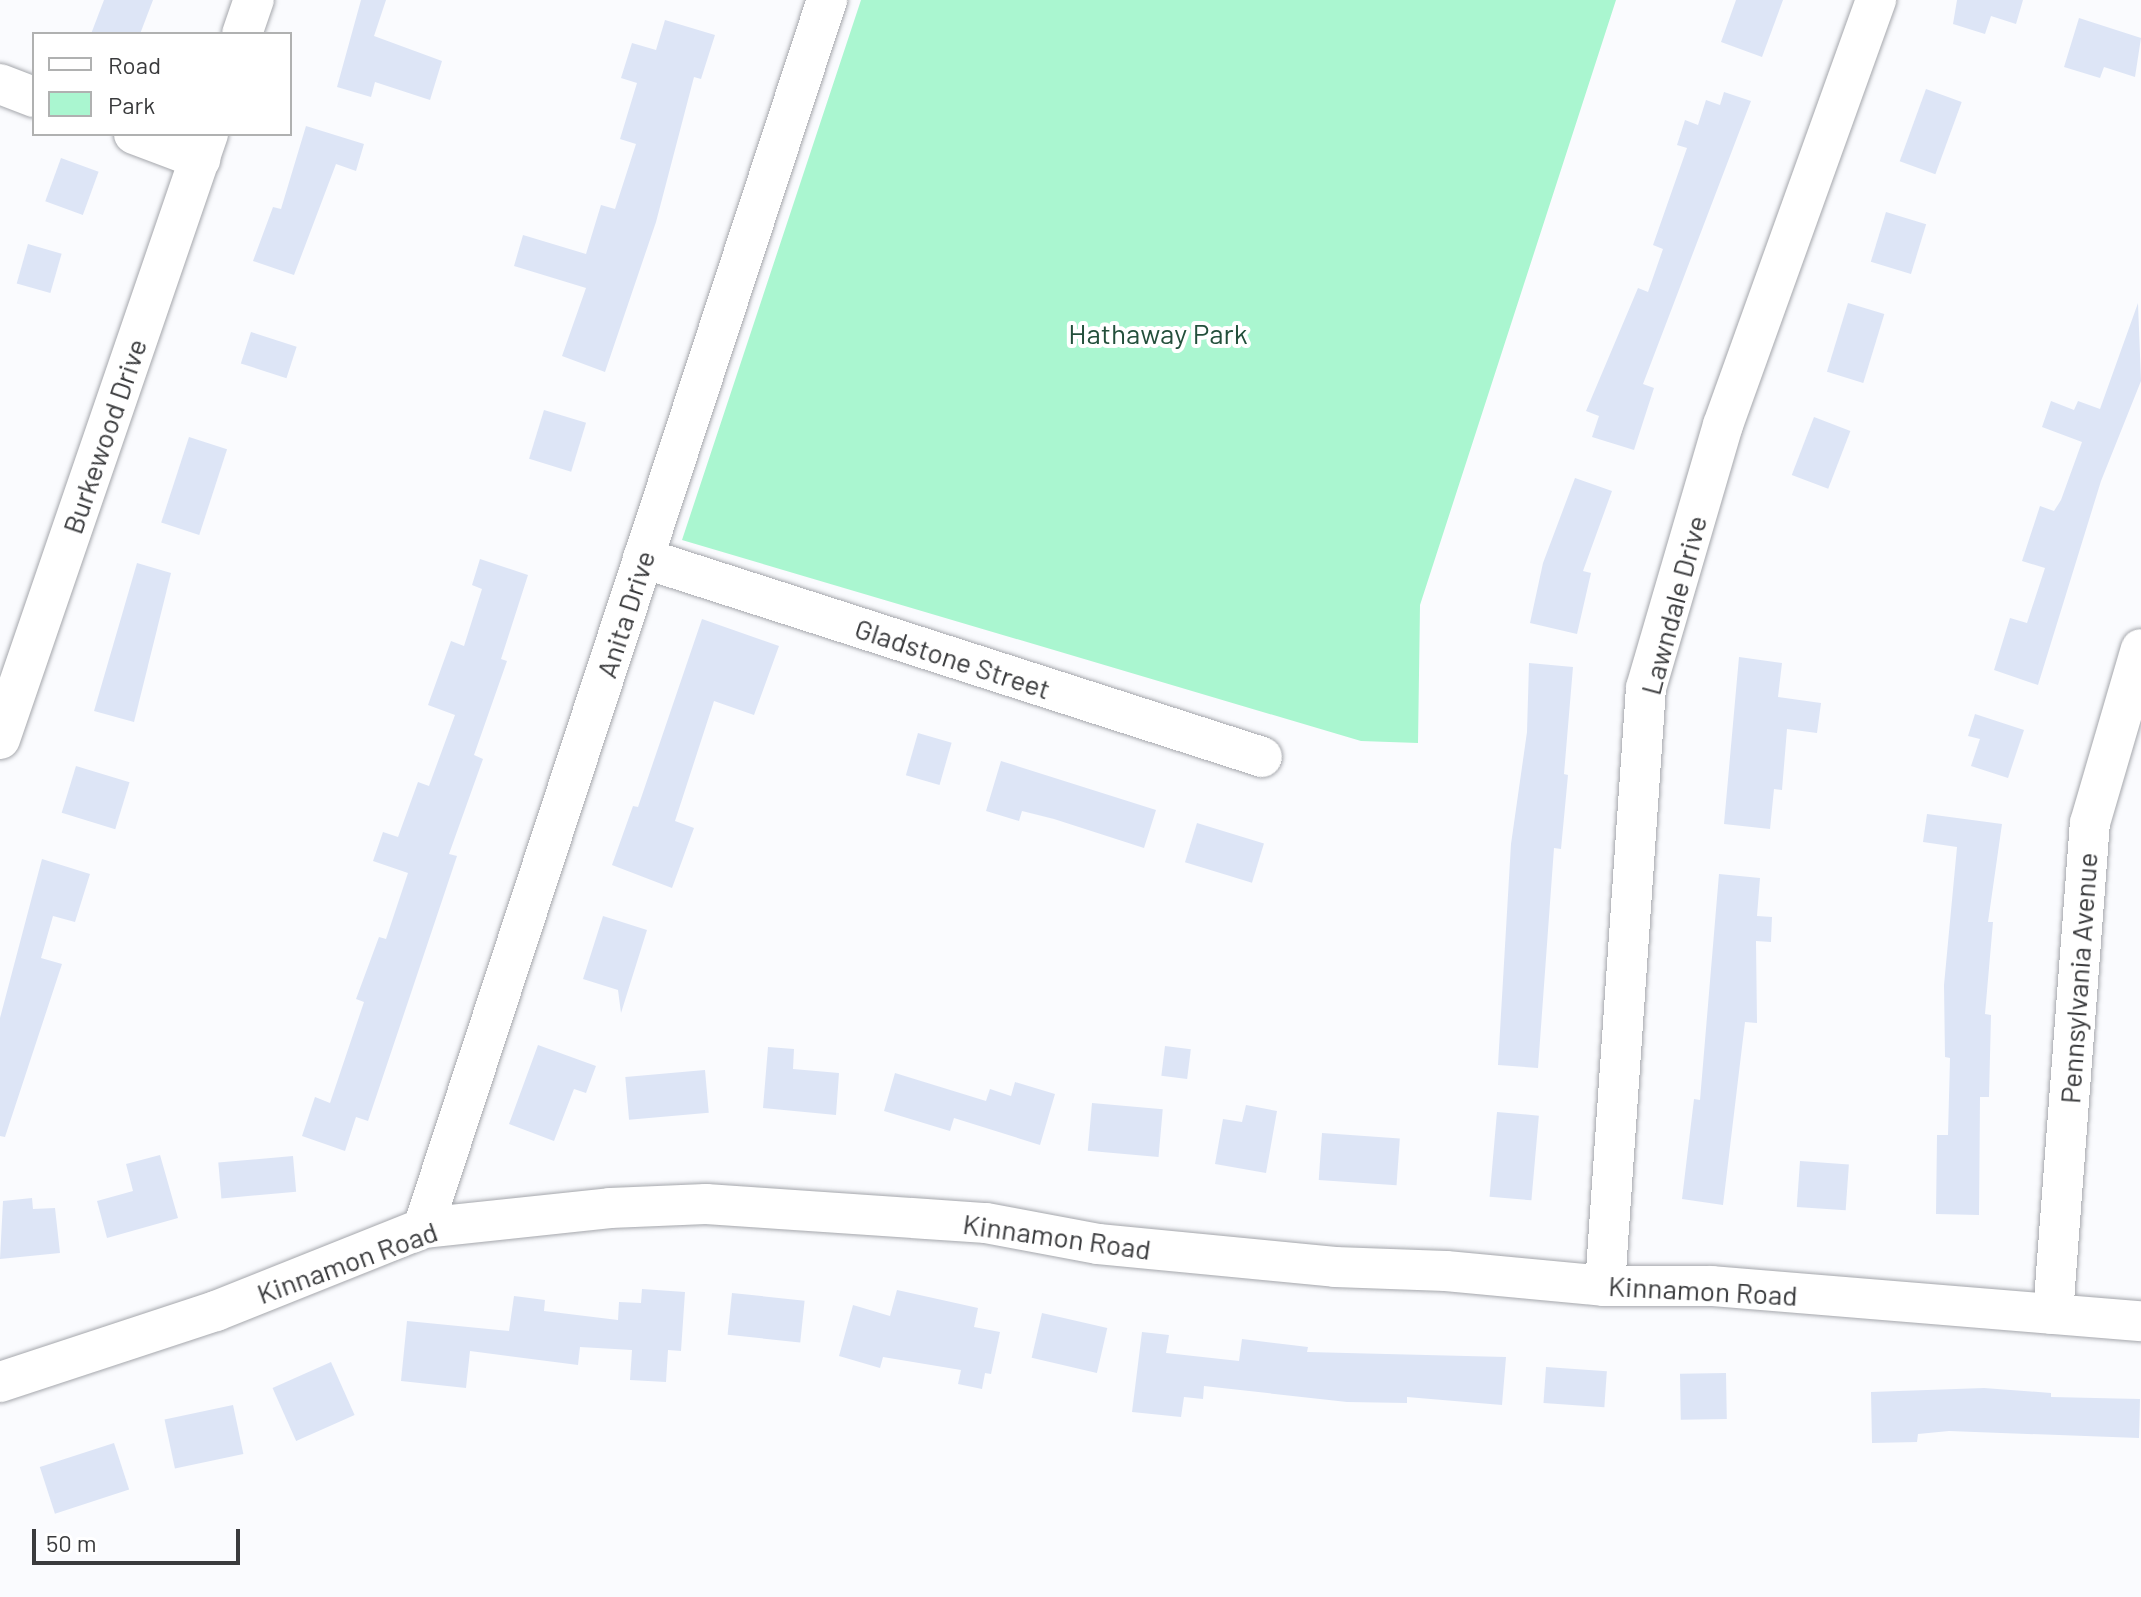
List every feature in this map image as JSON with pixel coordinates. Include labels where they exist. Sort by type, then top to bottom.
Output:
[{"type":"street","points":[[243,32],[254,0]]},
{"type":"street","name":"Anita Drive","points":[[423,1228],[827,0]]},
{"type":"street","name":"Lawndale Drive","points":[[1605,1286],[1646,688],[1723,425],[1876,0]]},
{"type":"street","points":[[0,84],[32,96]]},
{"type":"street","points":[[146,136],[204,146]]},
{"type":"street","name":"Burkewood Drive","points":[[0,739],[204,146]]},
{"type":"street","name":"Gladstone Street","points":[[643,558],[1262,757]]},
{"type":"street","name":"Pennsylvania Avenue","points":[[2053,1314],[2090,823],[2141,649]]},
{"type":"street","name":"Kinnamon Road","points":[[0,1382],[216,1311],[423,1228],[610,1208],[799,1207],[986,1223],[1098,1244],[1605,1286],[1712,1286],[2141,1321]]},
{"type":"green space","name":"Hathaway Park","points":[[861,0],[1616,0],[1420,605],[1418,743],[1361,741],[682,540]]},
{"type":"building","points":[[104,0],[153,0],[141,32],[92,32]]},
{"type":"building","points":[[361,0],[386,0],[374,36],[442,61],[430,100],[375,82],[371,97],[337,87]]},
{"type":"building","points":[[1736,0],[1783,0],[1762,57],[1721,42]]},
{"type":"building","points":[[1957,0],[2023,0],[2016,24],[1991,16],[1985,34],[1953,24]]},
{"type":"building","points":[[2079,18],[2141,38],[2135,77],[2104,67],[2100,78],[2064,67]]},
{"type":"building","points":[[665,20],[715,35],[701,79],[694,77],[656,222],[605,372],[562,356],[586,288],[514,266],[523,235],[586,254],[601,205],[615,209],[636,144],[620,139],[637,83],[621,78],[632,43],[656,50]]},
{"type":"building","points":[[1926,89],[1962,102],[1935,174],[1900,161]]},
{"type":"building","points":[[1724,92],[1751,101],[1643,384],[1654,388],[1634,450],[1592,437],[1599,416],[1586,411],[1638,288],[1648,292],[1663,249],[1653,245],[1687,148],[1677,145],[1685,120],[1698,125],[1706,100],[1720,105]]},
{"type":"building","points":[[306,126],[364,144],[356,171],[336,164],[294,275],[253,261],[273,207],[281,209]]},
{"type":"building","points":[[61,158],[99,172],[83,215],[45,201]]},
{"type":"building","points":[[1886,212],[1926,224],[1911,274],[1871,262]]},
{"type":"building","points":[[28,244],[62,254],[50,293],[17,283]]},
{"type":"building","points":[[1848,303],[1884,314],[1863,383],[1827,372]]},
{"type":"building","points":[[2138,303],[2141,381],[2101,481],[2038,685],[1994,670],[2010,618],[2027,623],[2045,568],[2022,561],[2040,506],[2054,511],[2082,442],[2042,427],[2051,401],[2074,410],[2078,401],[2100,409]]},
{"type":"building","points":[[251,332],[297,347],[286,378],[241,363]]},
{"type":"building","points":[[544,410],[586,423],[571,472],[529,459]]},
{"type":"building","points":[[1814,417],[1850,431],[1828,489],[1792,475]]},
{"type":"building","points":[[189,437],[227,449],[199,535],[161,523]]},
{"type":"building","points":[[1575,478],[1612,491],[1583,571],[1591,573],[1577,634],[1530,623],[1543,563]]},
{"type":"building","points":[[480,559],[528,575],[501,659],[507,661],[474,755],[483,759],[449,854],[457,856],[368,1121],[356,1117],[345,1151],[302,1136],[315,1097],[330,1103],[364,1002],[356,999],[379,937],[386,939],[408,873],[373,861],[383,832],[398,837],[418,782],[429,786],[455,715],[428,705],[451,641],[464,646],[482,589],[472,585]]},
{"type":"building","points":[[137,563],[171,573],[134,722],[94,711]]},
{"type":"building","points":[[702,619],[779,646],[754,715],[714,701],[675,821],[694,828],[672,888],[612,865],[633,806],[638,807]]},
{"type":"building","points":[[1739,657],[1782,663],[1778,697],[1821,703],[1817,733],[1787,729],[1782,790],[1774,789],[1770,829],[1724,824]]},
{"type":"building","points":[[1529,663],[1573,667],[1564,774],[1568,775],[1561,849],[1554,848],[1538,1068],[1498,1065],[1511,844],[1527,732]]},
{"type":"building","points":[[1975,714],[2024,730],[2008,778],[1971,766],[1980,739],[1968,736]]},
{"type":"building","points":[[918,733],[952,743],[940,785],[906,775]]},
{"type":"building","points":[[1001,761],[1156,810],[1144,848],[1022,811],[1019,821],[986,811]]},
{"type":"building","points":[[76,766],[130,782],[115,829],[62,813]]},
{"type":"building","points":[[1927,814],[2002,824],[1988,922],[1993,922],[1985,1014],[1991,1015],[1989,1097],[1980,1097],[1979,1215],[1936,1214],[1937,1135],[1948,1135],[1950,1058],[1945,1057],[1944,985],[1957,847],[1923,842]]},
{"type":"building","points":[[1197,823],[1264,843],[1252,883],[1185,862]]},
{"type":"building","points":[[42,859],[90,874],[75,922],[53,916],[41,958],[62,964],[5,1137],[0,1136],[0,1018]]},
{"type":"building","points":[[1719,874],[1760,878],[1757,916],[1772,917],[1771,942],[1756,941],[1757,1023],[1745,1022],[1723,1205],[1682,1199],[1694,1099],[1700,1100]]},
{"type":"building","points":[[603,916],[647,930],[621,1013],[618,990],[583,979]]},
{"type":"building","points":[[538,1045],[596,1066],[586,1093],[574,1089],[554,1141],[509,1124]]},
{"type":"building","points":[[1165,1046],[1191,1049],[1187,1079],[1161,1076]]},
{"type":"building","points":[[768,1047],[794,1049],[793,1069],[839,1073],[836,1115],[763,1108]]},
{"type":"building","points":[[705,1070],[709,1113],[629,1120],[625,1077]]},
{"type":"building","points":[[895,1073],[986,1101],[990,1089],[1011,1096],[1015,1082],[1055,1094],[1040,1145],[954,1118],[950,1131],[884,1111]]},
{"type":"building","points":[[1092,1103],[1163,1109],[1159,1157],[1088,1151]]},
{"type":"building","points":[[1246,1105],[1277,1111],[1266,1173],[1215,1164],[1223,1119],[1242,1122]]},
{"type":"building","points":[[1497,1112],[1539,1116],[1531,1200],[1490,1197]]},
{"type":"building","points":[[1322,1133],[1400,1138],[1397,1185],[1319,1180]]},
{"type":"building","points":[[160,1155],[178,1218],[107,1238],[97,1201],[133,1191],[126,1164]]},
{"type":"building","points":[[293,1156],[296,1192],[221,1198],[218,1163]]},
{"type":"building","points":[[1800,1161],[1849,1164],[1846,1210],[1797,1207]]},
{"type":"building","points":[[32,1198],[33,1209],[55,1208],[60,1253],[0,1259],[3,1201]]},
{"type":"building","points":[[642,1289],[685,1292],[681,1351],[668,1350],[666,1382],[630,1380],[632,1350],[580,1347],[578,1365],[470,1351],[466,1388],[401,1381],[407,1321],[509,1331],[514,1296],[545,1300],[544,1311],[618,1320],[619,1302],[641,1303]]},
{"type":"building","points":[[897,1290],[978,1308],[974,1327],[1000,1332],[991,1374],[985,1373],[982,1389],[958,1384],[961,1370],[883,1357],[880,1368],[839,1356],[853,1305],[890,1316]]},
{"type":"building","points":[[732,1293],[805,1301],[800,1342],[728,1335]]},
{"type":"building","points":[[1042,1313],[1107,1328],[1097,1373],[1032,1358]]},
{"type":"building","points":[[1142,1332],[1169,1335],[1166,1353],[1239,1361],[1242,1339],[1308,1347],[1307,1352],[1506,1357],[1502,1405],[1407,1397],[1407,1403],[1347,1402],[1204,1386],[1203,1399],[1184,1397],[1181,1417],[1132,1412]]},
{"type":"building","points":[[331,1362],[355,1415],[296,1441],[273,1388]]},
{"type":"building","points":[[1546,1367],[1607,1371],[1604,1407],[1543,1403]]},
{"type":"building","points":[[1726,1373],[1727,1419],[1681,1420],[1680,1374]]},
{"type":"building","points":[[1984,1388],[2051,1393],[2051,1397],[2140,1399],[2139,1438],[1949,1431],[1918,1434],[1917,1442],[1872,1443],[1871,1392]]},
{"type":"building","points":[[233,1405],[243,1454],[175,1468],[165,1420]]},
{"type":"building","points":[[114,1443],[129,1490],[55,1514],[40,1467]]}]
